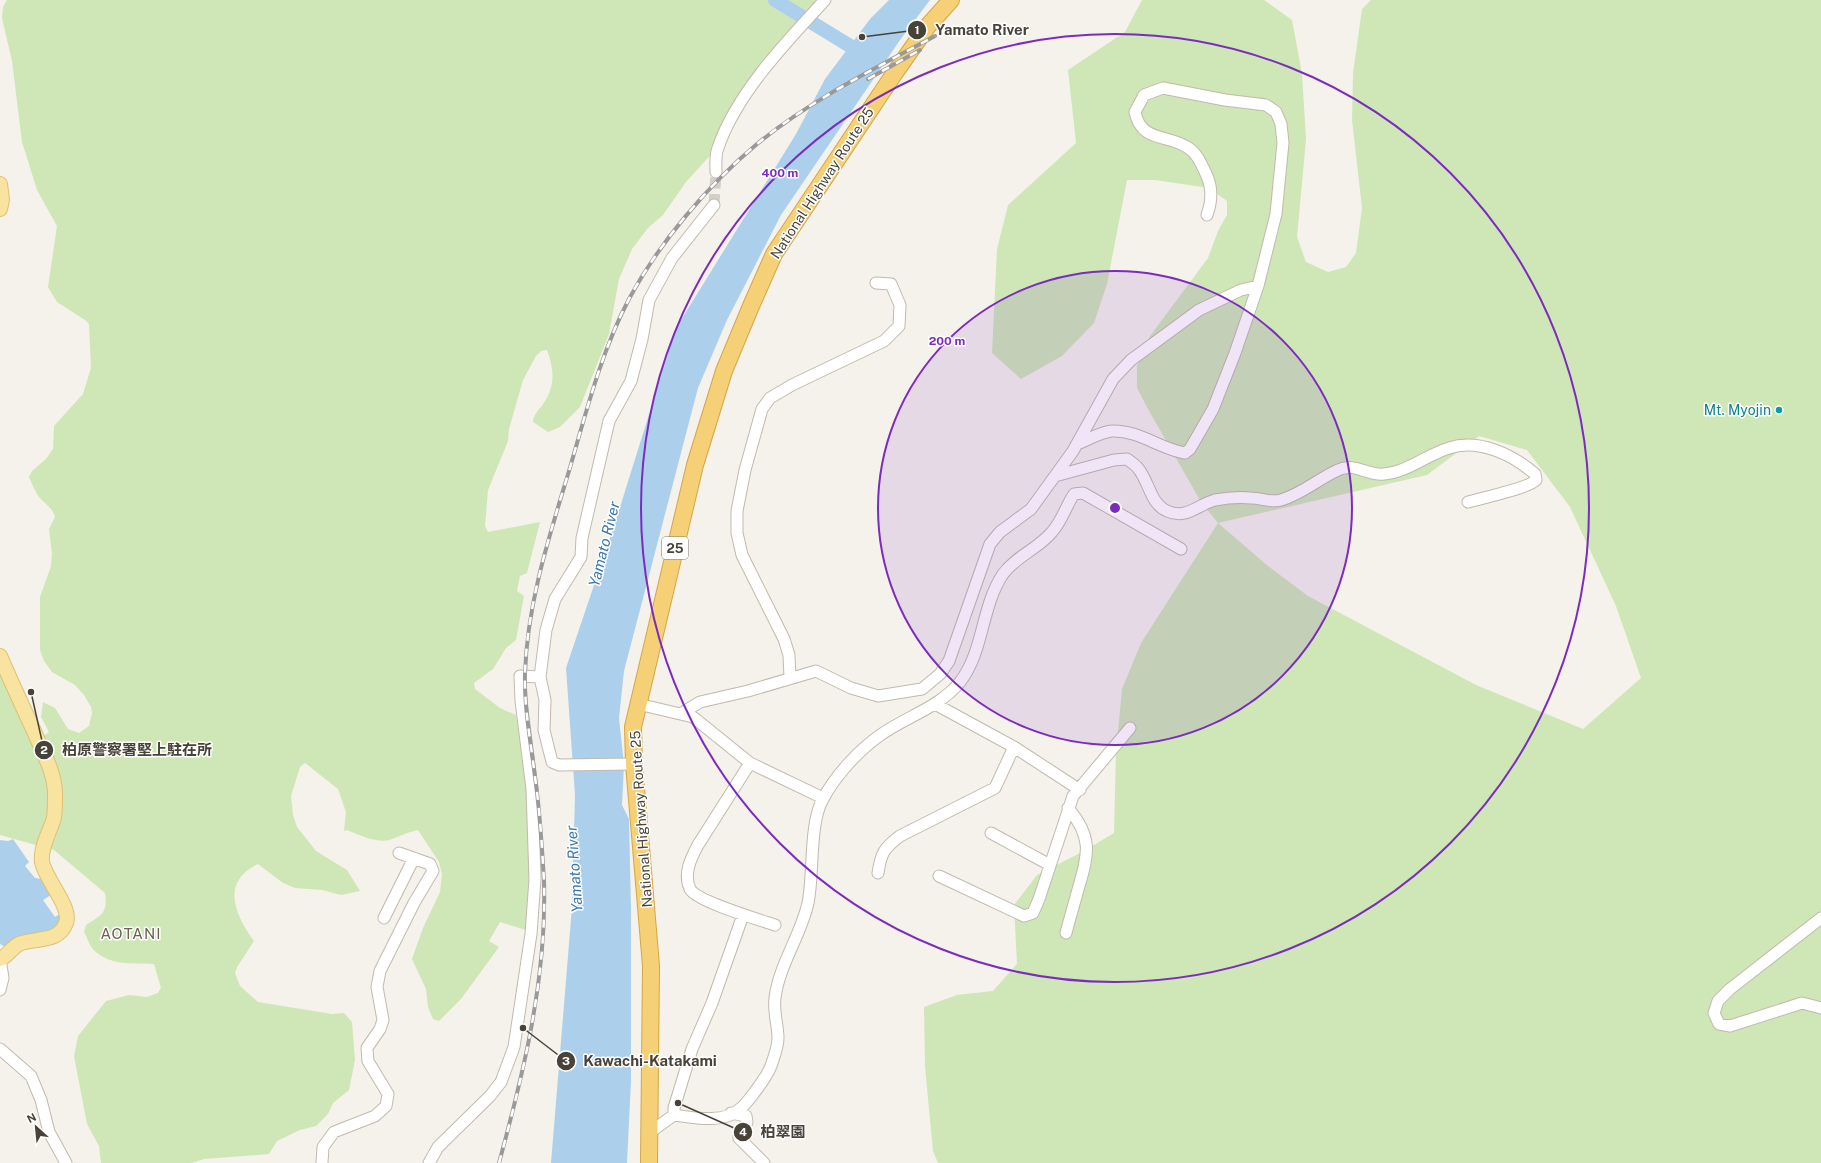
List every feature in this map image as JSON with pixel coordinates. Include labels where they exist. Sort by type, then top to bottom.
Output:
[{"type":"highway","name":"National Highway Route 25","points":[[649,1163],[651,966],[627,765],[638,704],[695,465],[724,371],[774,254],[894,74],[927,27],[951,0]]},
{"type":"main road","points":[[0,184],[2,200],[0,208]]},
{"type":"main road","points":[[0,656],[50,769],[56,792],[54,817],[42,861],[48,879],[67,910],[68,917],[66,924],[60,932],[49,939],[21,943],[0,959]]},
{"type":"street","points":[[716,172],[717,149],[749,90],[787,41],[825,0]]},
{"type":"street","points":[[1077,444],[1103,433],[1125,432],[1142,437],[1179,452],[1186,453],[1198,438],[1212,409],[1235,353],[1258,286],[1276,214],[1282,143],[1281,124],[1276,112],[1266,105],[1225,100],[1163,88],[1144,95],[1135,112],[1137,122],[1142,129],[1149,134],[1180,143],[1197,156],[1210,182],[1210,206],[1207,215]]},
{"type":"street","points":[[627,765],[559,764],[552,762],[544,730],[545,700],[540,677],[546,630],[555,599],[581,557],[582,538],[609,421],[631,381],[642,339],[649,300],[672,258],[714,205]]},
{"type":"street","points":[[790,678],[789,655],[784,639],[742,555],[737,533],[737,511],[745,470],[762,409],[770,398],[838,362],[884,341],[899,326],[900,305],[891,284],[876,283]]},
{"type":"street","points":[[682,713],[695,704],[748,691],[816,671],[851,688],[878,696],[922,689],[940,674],[949,661],[990,544],[1000,532],[1031,509],[1077,444],[1113,379],[1131,360],[1200,310],[1241,290],[1258,286]]},
{"type":"street","points":[[1055,476],[1114,460],[1128,459],[1138,468],[1159,506],[1168,512],[1182,515],[1215,500],[1238,498],[1272,501],[1281,500],[1298,493],[1338,470],[1350,466],[1374,474],[1399,471],[1449,448],[1465,445],[1482,447],[1501,453],[1524,464],[1535,474],[1536,480],[1526,487],[1502,491],[1468,502]]},
{"type":"street","points":[[649,1133],[674,1115],[701,1118],[723,1117],[740,1110],[761,1084],[771,1068],[776,1050],[778,1038],[774,1017],[775,998],[807,905],[812,882],[813,839],[823,798],[854,758],[879,735],[935,704],[959,683],[969,668],[978,645],[991,595],[1003,574],[1014,561],[1042,542],[1052,532],[1074,494],[1083,493],[1181,549]]},
{"type":"street","points":[[429,1163],[438,1147],[490,1096],[501,1082],[514,1047],[531,934],[535,879],[532,789],[521,700],[520,676],[540,677]]},
{"type":"street","points":[[638,704],[682,713],[693,717],[750,763],[823,798]]},
{"type":"street","points":[[935,704],[1014,747],[1080,790]]},
{"type":"street","points":[[939,876],[1024,916],[1033,913],[1073,796],[1080,790],[1130,728]]},
{"type":"street","points":[[878,873],[880,863],[887,846],[900,836],[995,788],[1014,747]]},
{"type":"street","points":[[750,763],[698,845],[691,858],[687,878],[690,890],[697,896],[743,915],[775,925]]},
{"type":"street","points":[[1066,933],[1088,851],[1085,835],[1080,822],[1068,808]]},
{"type":"street","points":[[991,833],[1050,865]]},
{"type":"street","points":[[322,1163],[323,1147],[334,1132],[375,1116],[386,1106],[388,1094],[368,1061],[367,1048],[380,1029],[383,1020],[378,987],[380,971],[414,904],[433,871],[430,864],[399,853]]},
{"type":"street","points":[[384,918],[414,858]]},
{"type":"street","points":[[674,1115],[674,1108],[692,1049],[712,1003],[743,915]]},
{"type":"street","points":[[1821,918],[1730,989],[1718,1001],[1714,1013],[1719,1024],[1730,1026],[1802,1003],[1821,1008]]},
{"type":"street","points":[[0,959],[3,978],[0,990]]},
{"type":"street","points":[[0,1049],[31,1076],[41,1100],[49,1132],[66,1163]]},
{"type":"street","points":[[731,1113],[746,1116],[747,1122],[739,1138],[764,1163]]},
{"type":"green space","points":[[7,0],[821,0],[763,65],[731,106],[716,149],[686,182],[663,215],[648,228],[632,249],[619,279],[609,334],[580,407],[560,427],[548,432],[533,422],[533,419],[550,391],[552,384],[551,364],[547,350],[541,351],[536,356],[523,380],[509,429],[508,441],[488,490],[485,526],[488,532],[540,522],[527,573],[520,576],[517,591],[524,596],[516,640],[506,648],[493,669],[474,683],[475,689],[500,708],[516,715],[528,794],[530,887],[526,930],[500,922],[489,941],[499,947],[461,999],[439,1021],[433,1019],[428,1007],[426,989],[412,959],[423,928],[440,892],[442,874],[439,862],[418,830],[384,841],[368,838],[347,830],[344,831],[346,812],[338,789],[305,763],[300,767],[291,796],[293,815],[297,827],[316,851],[347,870],[360,891],[341,895],[322,890],[295,888],[283,883],[258,864],[246,871],[239,880],[235,889],[237,910],[241,921],[254,941],[237,967],[235,973],[240,986],[258,1002],[332,1014],[344,1013],[352,1022],[355,1060],[349,1090],[333,1103],[328,1114],[316,1126],[300,1130],[277,1141],[269,1154],[204,1159],[191,1163],[101,1163],[99,1146],[87,1124],[74,1056],[78,1036],[106,1001],[129,995],[147,997],[158,993],[161,988],[154,964],[113,961],[98,954],[92,948],[84,932],[86,925],[103,913],[106,905],[105,893],[54,850],[0,835],[0,663],[34,743],[49,732],[41,717],[43,702],[55,708],[68,729],[79,733],[89,726],[92,713],[91,707],[84,695],[75,685],[52,672],[44,661],[40,650],[40,597],[51,566],[52,554],[49,529],[55,517],[51,509],[39,497],[29,477],[32,471],[46,459],[53,449],[54,426],[83,394],[91,368],[89,324],[57,302],[48,287],[57,226],[37,190],[22,142],[12,61],[2,18],[3,7]]},
{"type":"green space","points":[[1142,0],[1264,0],[1292,20],[1302,74],[1306,139],[1297,237],[1306,262],[1328,272],[1346,267],[1356,253],[1362,208],[1352,120],[1353,73],[1362,9],[1371,0],[1821,0],[1821,1163],[938,1163],[933,1151],[925,1067],[924,1007],[957,995],[993,991],[1017,964],[1014,905],[1037,875],[1082,852],[1114,833],[1116,752],[1122,689],[1141,643],[1218,523],[1201,502],[1137,388],[1137,366],[1150,336],[1208,258],[1218,231],[1227,215],[1227,201],[1209,188],[1155,180],[1127,180],[1107,284],[1094,323],[1062,356],[1021,379],[992,353],[997,249],[1008,205],[1076,143],[1068,70],[1125,32]],"holes":[[[1479,436],[1527,450],[1570,507],[1616,606],[1641,678],[1583,729],[1476,685],[1308,596],[1268,566],[1218,523],[1427,475]]]},
{"type":"water","points":[[889,0],[930,0],[900,40],[781,215],[727,320],[698,388],[624,671],[619,718],[624,765],[622,805],[629,819],[631,910],[631,1081],[627,1163],[551,1163],[572,907],[575,795],[566,668],[616,520],[676,328],[796,134],[825,79],[870,19]]},
{"type":"water","points":[[13,839],[29,862],[25,866],[35,878],[42,879],[51,895],[43,900],[55,917],[63,912],[59,929],[7,948],[0,944],[0,840],[8,841]]},
{"type":"waterway","points":[[775,0],[855,49]]},
{"type":"tunnel","points":[[714,205],[716,172]]},
{"type":"railway","points":[[499,1163],[525,1059],[538,988],[542,953],[544,881],[540,816],[528,726],[525,687],[530,622],[540,571],[547,546],[588,405],[610,340],[619,319],[641,278],[670,236],[703,196],[739,160],[777,128],[798,113],[866,73],[935,36]]},
{"type":"railway","points":[[868,79],[920,50]]},
{"type":"place","name":"Yamato River","points":[[862,37]]},
{"type":"place","name":"Mt. Myojin","points":[[1779,410]]},
{"type":"place","name":"柏原警察署堅上駐在所","points":[[31,692]]},
{"type":"place","name":"Kawachi-Katakami","points":[[523,1028]]},
{"type":"place","name":"柏翠園","points":[[678,1103]]},
{"type":"district","name":"AOTANI","points":[[131,933]]}]
